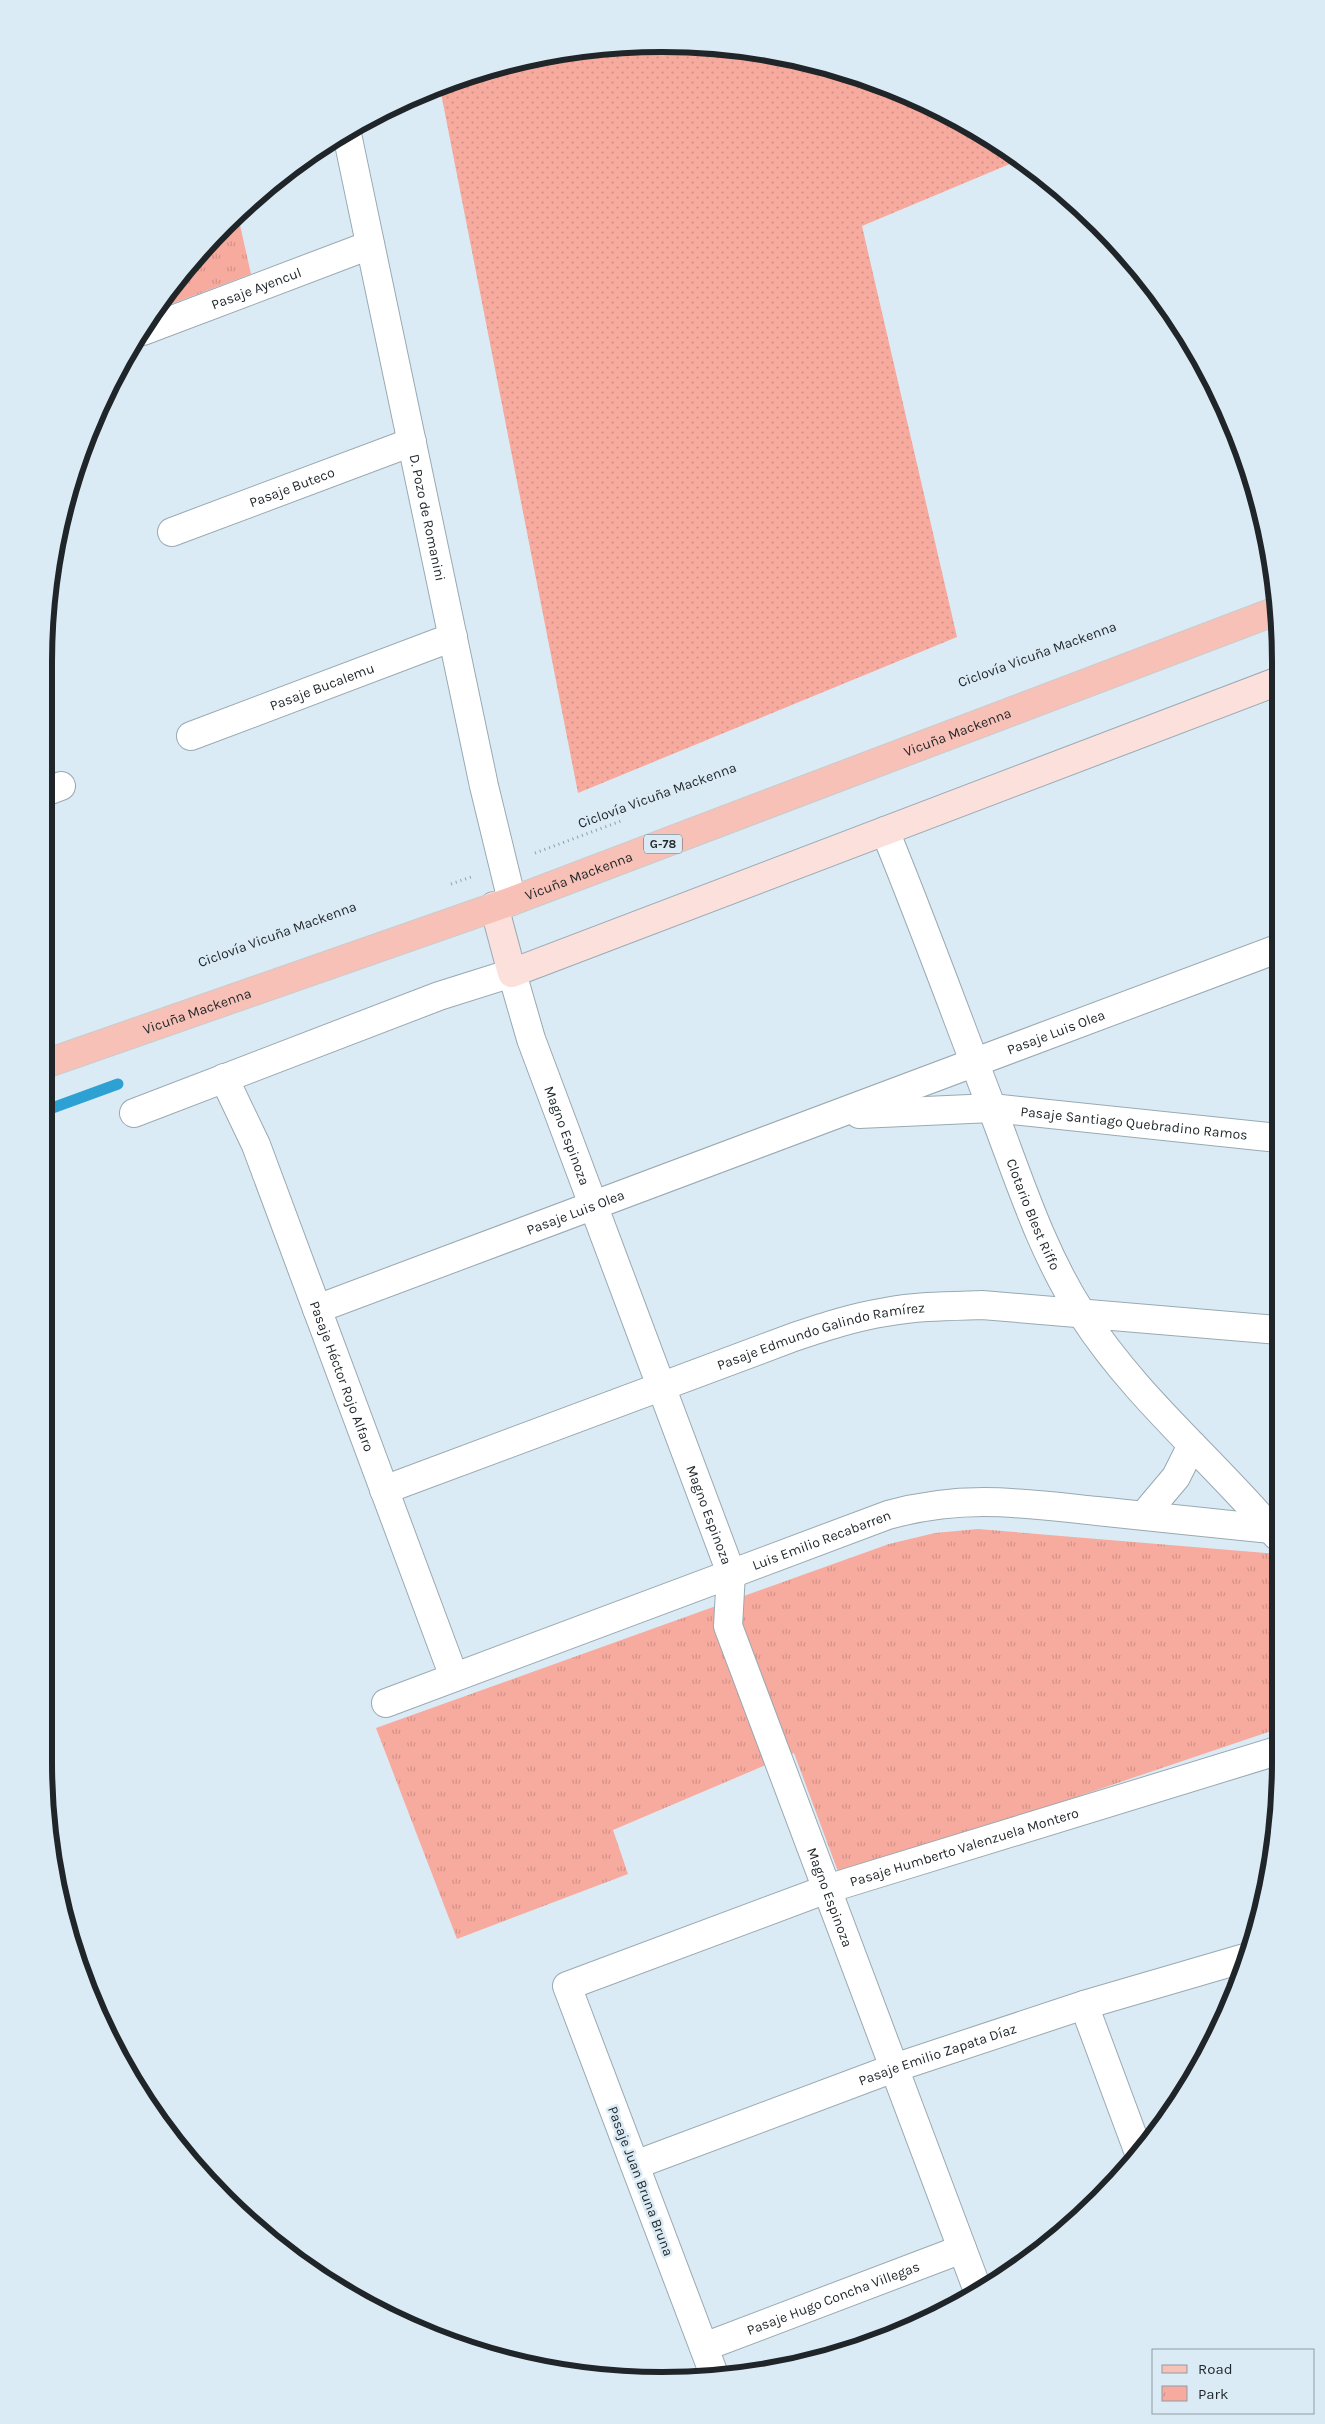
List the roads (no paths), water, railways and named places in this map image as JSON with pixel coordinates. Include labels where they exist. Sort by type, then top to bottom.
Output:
[{"type":"main road","name":"Vicuña Mackenna","points":[[52,1061],[503,904],[1270,613]]},
{"type":"street","name":"D. Pozo de Romanini","points":[[348,140],[503,864],[503,904]]},
{"type":"street","name":"Pasaje Ayencul","points":[[153,327],[370,245]]},
{"type":"street","name":"Pasaje Buteco","points":[[172,532],[412,442]]},
{"type":"street","name":"Pasaje Bucalemu","points":[[191,736],[453,637]]},
{"type":"street","points":[[134,1113],[439,996],[512,973],[1272,684]]},
{"type":"street","name":"Clotario Blest Riffo","points":[[885,831],[1043,1241],[1082,1313],[1124,1372],[1272,1529]]},
{"type":"street","name":"Magno Espinoza","points":[[503,904],[512,973],[531,1039],[731,1573],[728,1626],[976,2285]]},
{"type":"street","name":"Pasaje Luis Olea","points":[[317,1309],[1272,951]]},
{"type":"street","name":"Pasaje Héctor Rojo Alfaro","points":[[224,1078],[256,1145],[454,1677]]},
{"type":"street","name":"Pasaje Luis Olea","points":[[834,1115],[992,1108]]},
{"type":"street","name":"Pasaje Santiago Quebradino Ramos","points":[[992,1108],[1272,1137]]},
{"type":"street","name":"Pasaje Edmundo Galindo Ramírez","points":[[384,1490],[794,1337],[840,1322],[887,1311],[935,1306],[982,1305],[1272,1329]]},
{"type":"street","points":[[1144,1516],[1176,1477],[1192,1445]]},
{"type":"street","name":"Luis Emilio Recabarren","points":[[386,1703],[888,1515],[942,1503],[1006,1502],[1144,1516],[1272,1532]]},
{"type":"street","name":"Pasaje Humberto Valenzuela Montero","points":[[567,1986],[827,1889],[1272,1752]]},
{"type":"street","name":"Pasaje Emilio Zapata Díaz","points":[[635,2165],[894,2068],[1084,2005],[1239,1960]]},
{"type":"street","name":"Pasaje Juan Bruna Bruna","points":[[567,1986],[712,2369]]},
{"type":"street","points":[[1084,2005],[1136,2146]]},
{"type":"street","name":"Pasaje Hugo Concha Villegas","points":[[704,2347],[962,2249]]},
{"type":"waterway","points":[[52,1108],[118,1084]]}]
